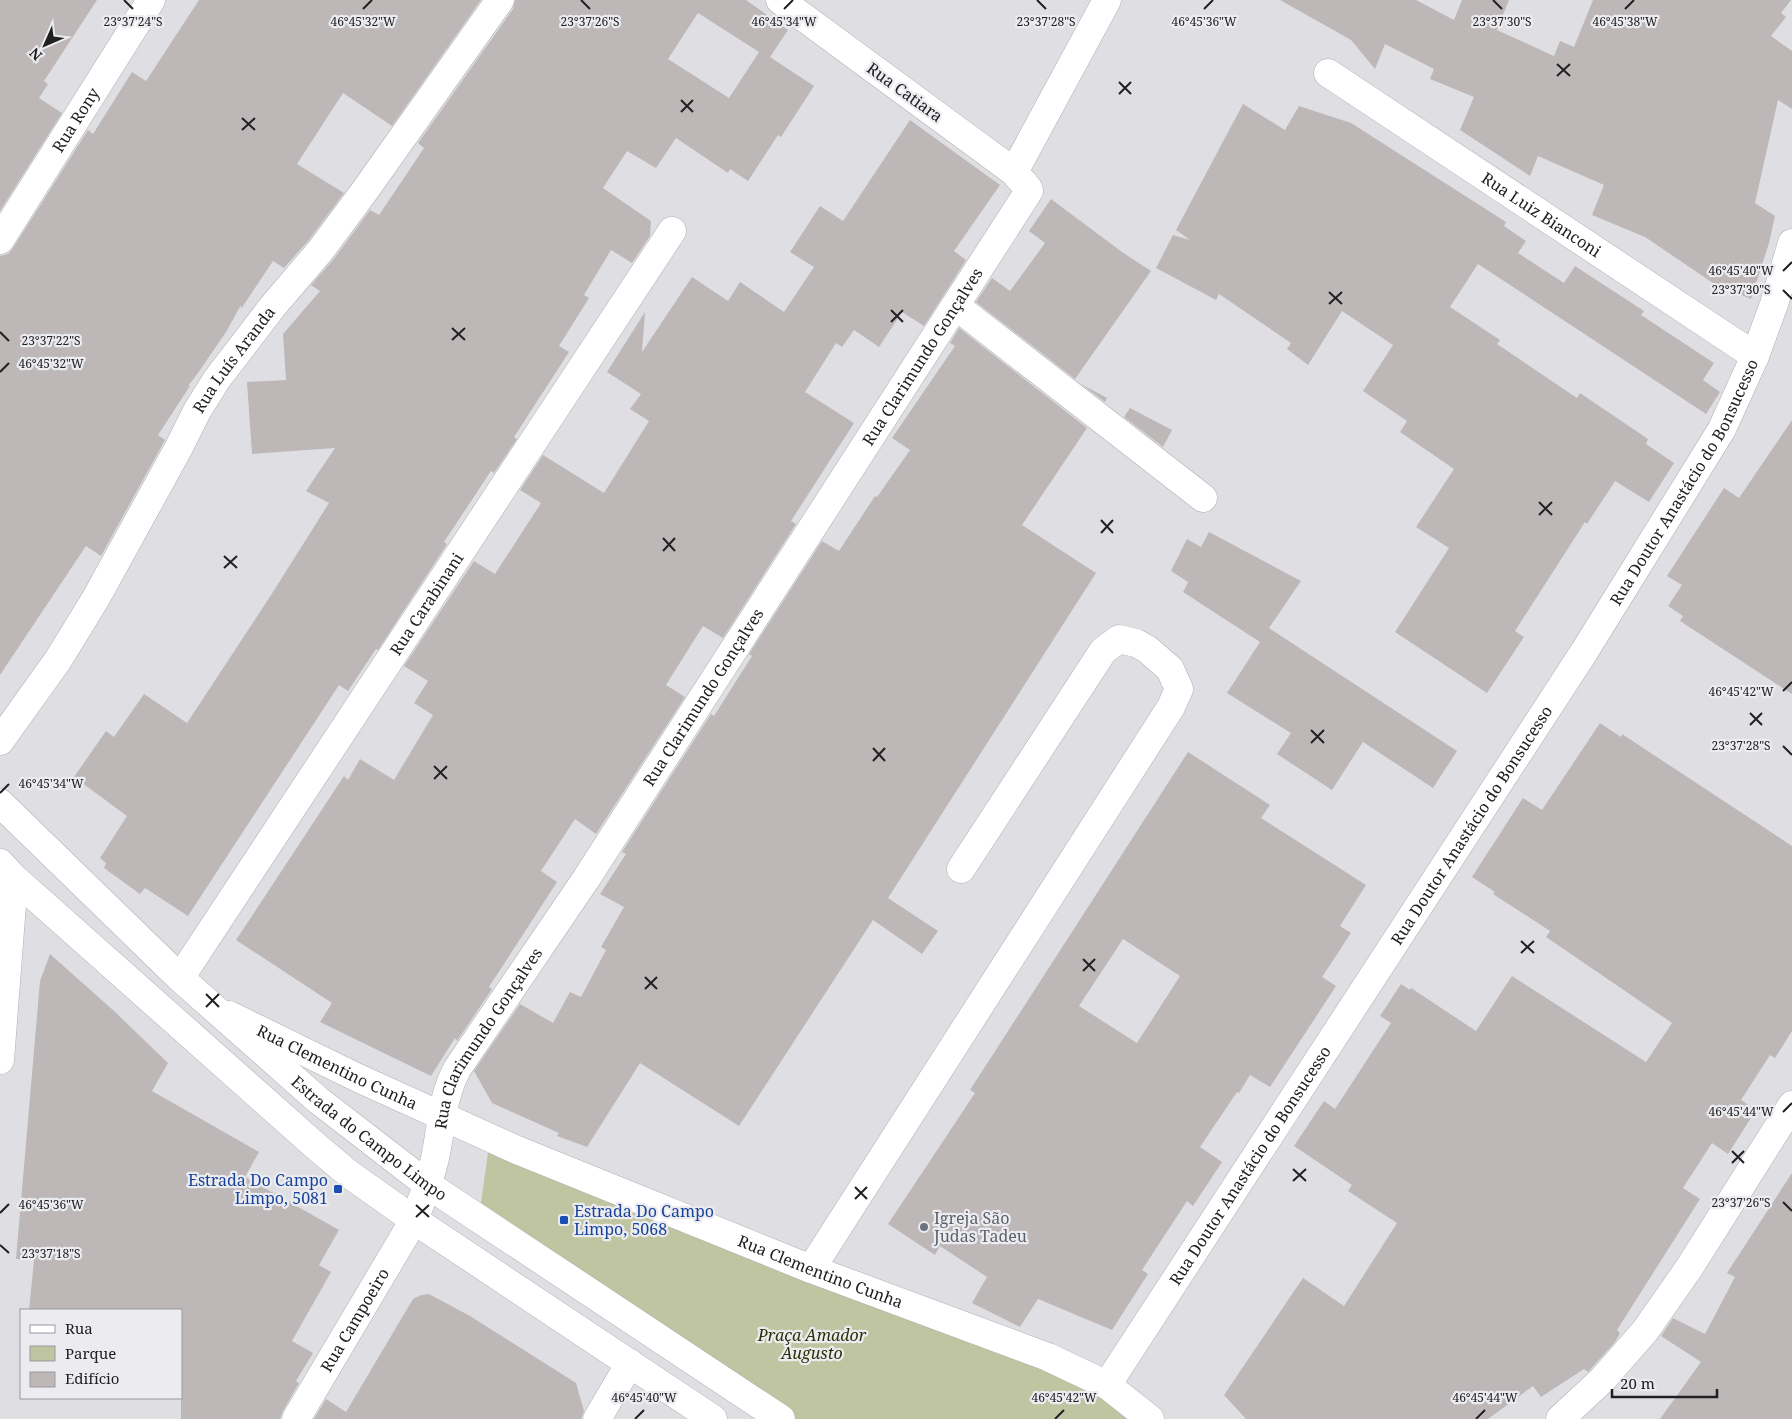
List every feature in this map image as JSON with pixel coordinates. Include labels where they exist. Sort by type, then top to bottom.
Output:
[{"type":"street","name":"Rua Rony","points":[[0,240],[151,0]]},
{"type":"street","name":"Rua Luís Aranda","points":[[0,741],[58,660],[96,598],[197,411],[217,379],[273,306],[320,251],[500,0]]},
{"type":"street","name":"Rua Catiara","points":[[780,0],[1021,180]]},
{"type":"street","name":"Rua Clarimundo Gonçalves","points":[[414,1220],[428,1185],[435,1159],[447,1091],[457,1069],[586,879],[1026,197],[1021,180],[1107,0]]},
{"type":"street","name":"Rua Luiz Bianconi","points":[[1328,73],[1755,356]]},
{"type":"street","name":"Rua Carabinani","points":[[180,978],[672,231]]},
{"type":"street","name":"Rua Doutor Anastácio do Bonsucesso","points":[[1106,1385],[1584,652],[1722,428],[1755,356],[1774,304],[1792,243]]},
{"type":"street","points":[[956,306],[1204,498]]},
{"type":"street","points":[[811,1269],[1171,707],[1179,689],[1170,669],[1147,649],[1136,643],[1119,639],[1103,651],[961,869]]},
{"type":"street","name":"Estrada do Campo Limpo","points":[[0,803],[180,978],[318,1100],[428,1185],[781,1419]]},
{"type":"street","points":[[0,1060],[7,871]]},
{"type":"street","points":[[7,871],[349,1174],[414,1220],[713,1419]]},
{"type":"street","name":"Rua Clementino Cunha","points":[[212,1006],[253,1028],[517,1150],[811,1269],[1048,1356],[1106,1385],[1150,1419]]},
{"type":"street","points":[[1560,1419],[1602,1380],[1645,1331],[1689,1268],[1792,1105]]},
{"type":"street","name":"Rua Campoeiro","points":[[296,1419],[414,1220]]},
{"type":"street","points":[[597,1419],[630,1363]]},
{"type":"green space","name":"Praça Amador Augusto","points":[[490,1138],[1102,1391],[1144,1419],[793,1419],[479,1218]]},
{"type":"building","points":[[0,0],[97,0],[44,81],[48,84],[39,98],[62,113],[0,211]]},
{"type":"building","points":[[199,0],[481,0],[392,126],[343,93],[297,164],[344,193],[308,241],[284,268],[273,261],[241,309],[241,305],[226,332],[188,386],[190,386],[158,435],[165,440],[101,556],[86,546],[0,675],[0,256],[8,254],[13,248],[88,130],[93,134],[132,72],[146,81]]},
{"type":"building","points":[[515,0],[746,0],[788,30],[770,57],[814,86],[781,137],[778,135],[748,181],[730,169],[728,173],[676,138],[656,168],[627,151],[603,188],[651,221],[650,236],[632,263],[611,250],[584,295],[589,298],[559,346],[569,352],[514,437],[517,439],[494,473],[491,471],[444,542],[447,544],[378,650],[376,649],[348,691],[339,685],[188,916],[145,888],[140,894],[104,868],[106,863],[100,858],[127,816],[74,777],[106,731],[114,737],[144,694],[187,723],[329,503],[306,491],[335,448],[252,454],[247,382],[286,380],[283,334],[320,291],[311,285],[333,260],[370,210],[379,215],[424,148],[418,143],[513,9]],"holes":[[[698,13],[759,52],[729,98],[668,59]]]},
{"type":"building","points":[[1280,0],[1416,0],[1454,20],[1462,0],[1509,0],[1497,30],[1554,56],[1560,41],[1574,47],[1593,0],[1791,0],[1781,13],[1786,17],[1771,36],[1792,51],[1792,109],[1778,100],[1755,203],[1775,216],[1769,243],[1751,299],[1713,283],[1645,237],[1592,215],[1604,185],[1538,156],[1530,176],[1460,130],[1474,97],[1430,79],[1434,69],[1385,44],[1375,69],[1351,40]]},
{"type":"building","points":[[1243,104],[1285,130],[1299,106],[1351,123],[1506,222],[1504,226],[1526,241],[1518,253],[1564,283],[1575,266],[1644,311],[1641,315],[1714,363],[1703,380],[1720,392],[1706,414],[1478,264],[1450,307],[1500,340],[1497,344],[1577,398],[1580,393],[1648,439],[1646,444],[1674,463],[1649,502],[1615,481],[1587,524],[1585,522],[1515,631],[1524,637],[1487,693],[1395,632],[1449,548],[1416,527],[1454,469],[1400,432],[1407,421],[1363,391],[1393,345],[1342,311],[1308,365],[1287,349],[1291,343],[1219,294],[1216,300],[1156,268],[1173,235],[1190,240],[1176,230]]},
{"type":"building","points":[[910,120],[1000,185],[954,251],[966,260],[924,326],[902,312],[879,347],[854,330],[842,347],[836,343],[805,392],[854,423],[791,521],[796,524],[723,638],[703,626],[666,685],[685,697],[596,834],[575,819],[541,871],[557,882],[489,987],[492,989],[457,1041],[455,1038],[431,1076],[320,1022],[332,1003],[236,940],[344,776],[348,780],[360,759],[394,780],[433,715],[414,703],[428,681],[404,666],[474,561],[495,574],[541,503],[520,490],[543,455],[604,493],[649,421],[630,409],[641,394],[607,372],[645,312],[642,352],[692,277],[728,301],[740,282],[784,312],[814,267],[790,252],[820,206],[843,221]]},
{"type":"building","points":[[1051,199],[1122,252],[1151,271],[1075,379],[976,302],[992,278],[1010,291],[1045,243],[1029,231]]},
{"type":"building","points":[[959,328],[1087,428],[1022,525],[1096,573],[888,898],[938,931],[922,954],[873,920],[739,1126],[640,1063],[587,1147],[557,1136],[559,1133],[492,1103],[474,1071],[520,1004],[553,1023],[570,992],[581,997],[606,950],[601,947],[624,907],[600,894],[626,854],[622,852],[711,714],[714,716],[752,656],[749,654],[822,541],[839,551],[875,496],[877,497],[910,450],[892,438],[955,346],[950,343]]},
{"type":"building","points":[[1081,384],[1107,398],[1105,402]]},
{"type":"building","points":[[1130,408],[1172,430],[1163,447],[1124,417]]},
{"type":"building","points":[[1792,420],[1792,694],[1680,621],[1683,616],[1668,606],[1682,585],[1667,576],[1724,488],[1739,498]]},
{"type":"building","points":[[1209,532],[1301,581],[1269,628],[1457,751],[1433,788],[1363,742],[1332,790],[1277,754],[1291,733],[1227,693],[1260,642],[1183,592],[1188,582],[1171,571],[1187,539],[1201,547]]},
{"type":"building","points":[[1600,723],[1621,737],[1622,734],[1792,846],[1792,1031],[1775,1058],[1770,1055],[1741,1100],[1756,1110],[1728,1154],[1712,1143],[1683,1188],[1700,1199],[1617,1330],[1620,1333],[1615,1342],[1588,1372],[1584,1369],[1541,1397],[1533,1386],[1488,1419],[1246,1419],[1224,1395],[1303,1278],[1344,1306],[1397,1223],[1348,1191],[1352,1185],[1294,1146],[1324,1101],[1335,1109],[1391,1023],[1380,1016],[1401,984],[1410,990],[1411,988],[1476,1031],[1512,976],[1646,1062],[1672,1023],[1546,937],[1550,931],[1493,894],[1495,892],[1472,877],[1523,798],[1542,810]]},
{"type":"building","points":[[1188,752],[1270,805],[1261,818],[1366,885],[1340,926],[1351,933],[1322,977],[1336,986],[1270,1087],[1250,1075],[1200,1147],[1222,1162],[1193,1206],[1187,1201],[1142,1270],[1148,1274],[1112,1330],[1038,1299],[1020,1327],[972,1303],[987,1277],[940,1246],[935,1255],[888,1224],[975,1093],[970,1090]],"holes":[[[1123,939],[1180,976],[1137,1043],[1079,1006]]]},
{"type":"building","points":[[50,954],[114,1011],[168,1063],[152,1091],[259,1152],[245,1177],[339,1230],[319,1265],[331,1272],[292,1341],[313,1353],[296,1381],[299,1383],[280,1419],[181,1419],[182,1309],[29,1309],[34,1260],[16,1259],[40,981]]},
{"type":"building","points":[[1792,1173],[1792,1419],[1660,1419],[1701,1362],[1661,1336],[1673,1318],[1705,1334],[1735,1277],[1727,1273]]},
{"type":"building","points":[[429,1294],[470,1316],[576,1383],[584,1411],[581,1419],[314,1419],[326,1399],[346,1412],[413,1299]]},
{"type":"place","name":"Estrada Do Campo Limpo, 5081","points":[[338,1189]]},
{"type":"place","name":"Estrada Do Campo Limpo, 5068","points":[[564,1220]]},
{"type":"place","name":"Igreja São Judas Tadeu","points":[[924,1227]]}]
